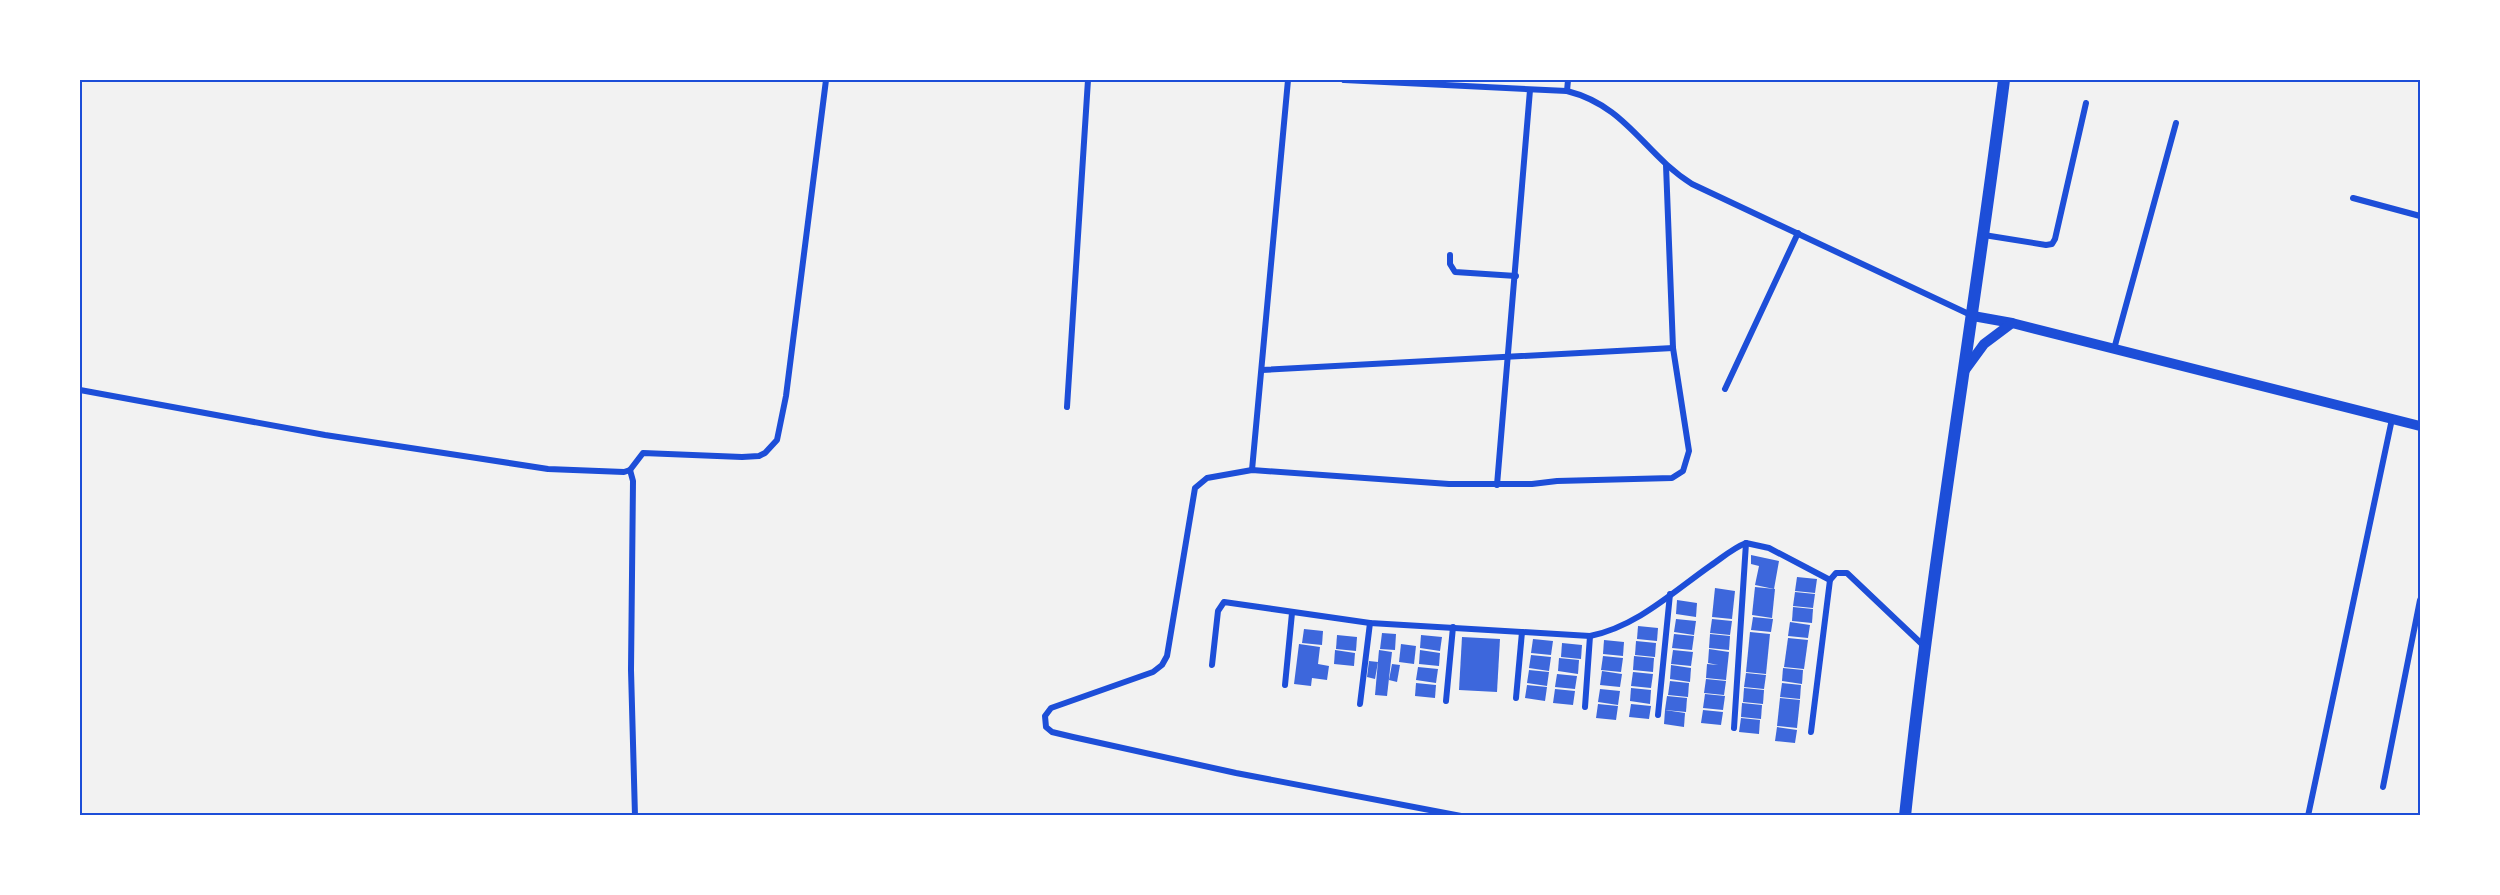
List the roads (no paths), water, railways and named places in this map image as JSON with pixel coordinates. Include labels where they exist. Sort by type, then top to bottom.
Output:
[{"type":"main road","points":[[1905,816],[1925,647],[1973,316],[2004,80]]},
{"type":"street","points":[[635,816],[632,670],[633,481],[631,468],[637,458],[648,453],[741,458],[759,456],[777,440],[786,396],[826,80]]},
{"type":"street","points":[[1067,407],[1088,80]]},
{"type":"street","points":[[1252,470],[1288,80]]},
{"type":"street","points":[[1344,80],[1567,91],[1597,102],[1618,115],[1679,176],[1717,197],[1973,316],[2012,323],[2421,426]]},
{"type":"street","points":[[1567,91],[1568,80]]},
{"type":"street","points":[[1497,485],[1530,90]]},
{"type":"street","points":[[1984,235],[2052,244],[2086,103]]},
{"type":"street","points":[[2114,350],[2176,123]]},
{"type":"street","points":[[1461,816],[1236,773],[1052,732],[1046,727],[1045,716],[1051,708],[1153,672],[1162,665],[1167,656],[1196,488],[1207,478],[1252,470],[1449,484],[1497,485],[1672,478],[1683,471],[1687,461],[1689,441],[1682,412],[1673,348],[1666,165]]},
{"type":"street","points":[[2353,198],[2421,216]]},
{"type":"street","points":[[1725,389],[1798,233]]},
{"type":"street","points":[[1450,255],[1450,264],[1455,272],[1516,276]]},
{"type":"street","points":[[1965,370],[1984,344],[2012,323]]},
{"type":"street","points":[[1262,370],[1673,348]]},
{"type":"street","points":[[80,390],[325,435],[548,469],[615,473],[631,468]]},
{"type":"street","points":[[2308,816],[2392,419]]},
{"type":"street","points":[[1212,665],[1218,611],[1224,602],[1370,623],[1590,636],[1620,627],[1746,543],[1769,548],[1830,580]]},
{"type":"street","points":[[1734,728],[1746,543]]},
{"type":"street","points":[[1810,732],[1830,580],[1836,573],[1847,573],[1925,647]]},
{"type":"street","points":[[1658,715],[1670,594]]},
{"type":"street","points":[[2383,787],[2421,600]]},
{"type":"street","points":[[1286,685],[1292,613]]},
{"type":"street","points":[[1360,704],[1370,623]]},
{"type":"street","points":[[1446,701],[1453,627]]},
{"type":"street","points":[[1516,698],[1522,632]]},
{"type":"street","points":[[1585,707],[1590,636]]}]
